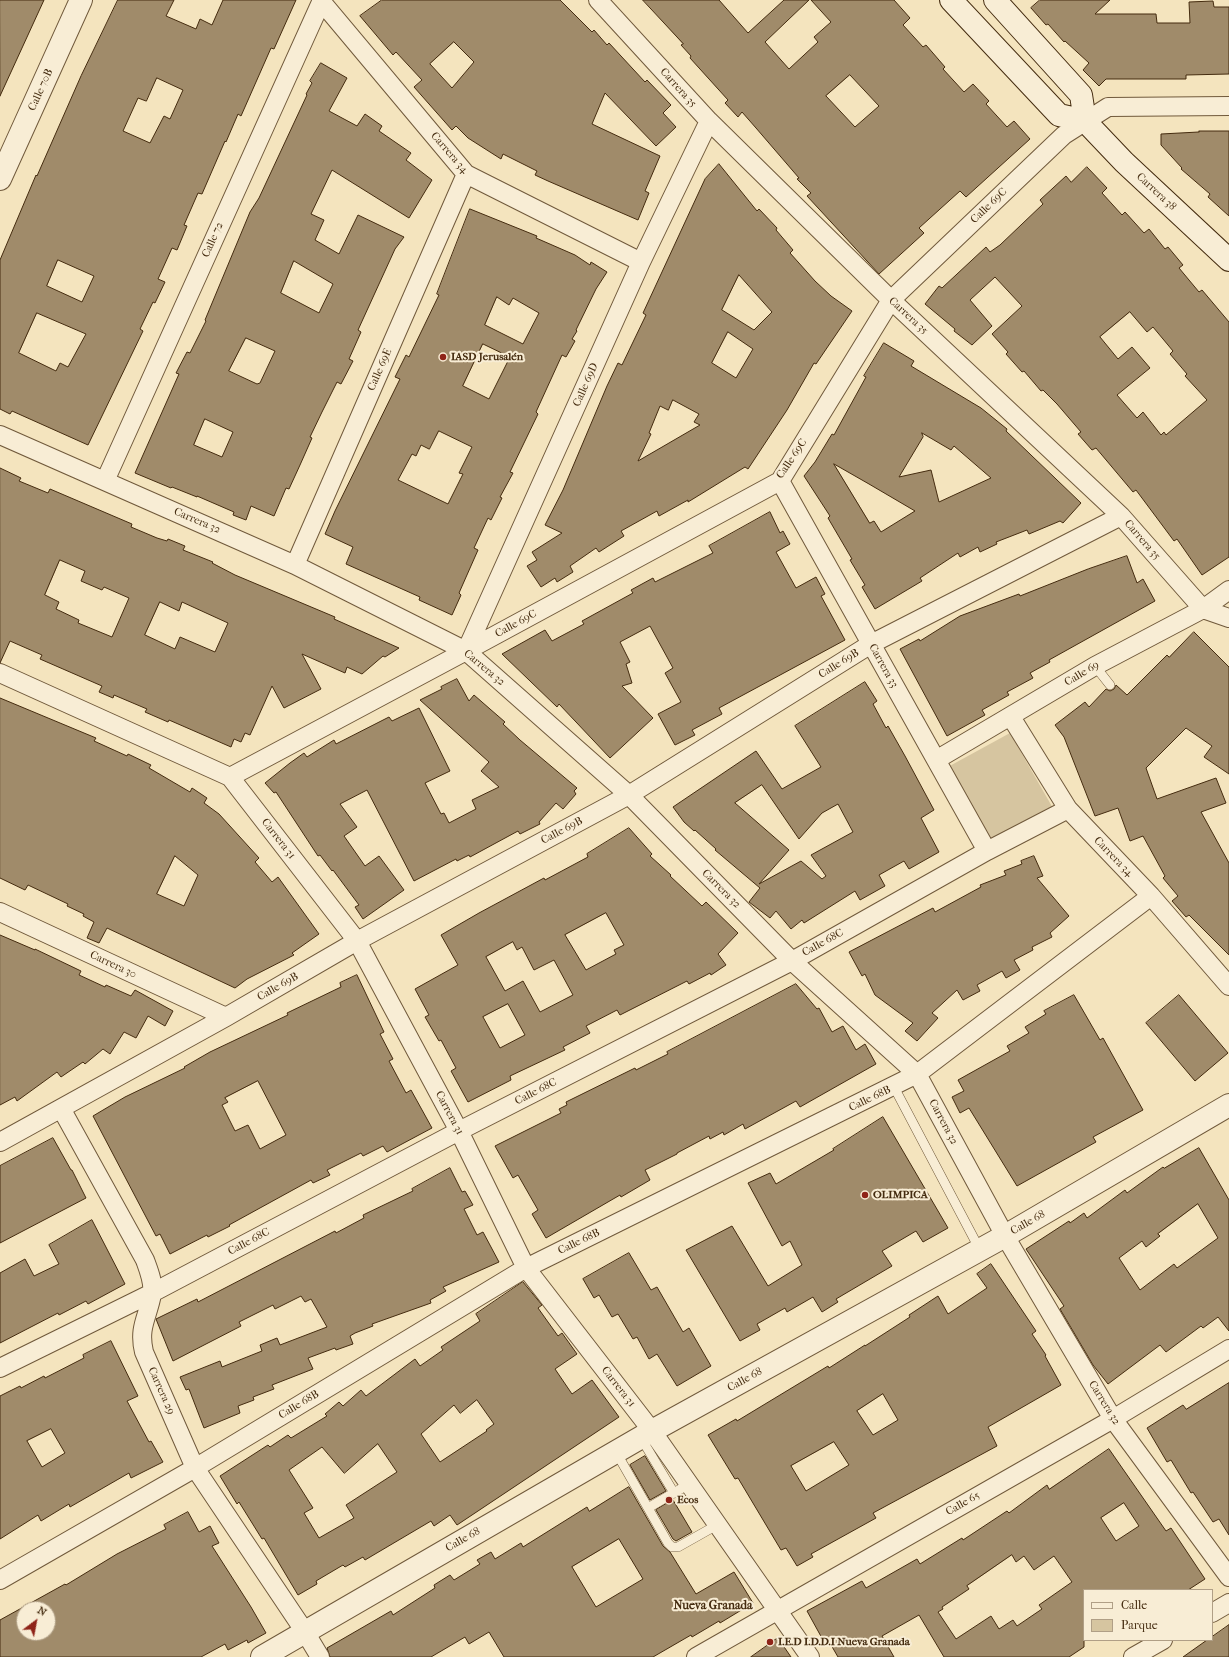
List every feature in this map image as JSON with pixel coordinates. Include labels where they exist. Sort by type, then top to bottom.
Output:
[{"type":"street","name":"Calle 70B","points":[[0,179],[81,0]]},
{"type":"street","name":"Carrera 35","points":[[598,0],[708,121],[891,300],[1121,516],[1203,609],[1229,618]]},
{"type":"street","points":[[951,0],[1059,115],[1085,121],[1081,96],[995,0]]},
{"type":"street","name":"Carrera 34","points":[[322,1],[466,174],[641,262]]},
{"type":"street","name":"Calle 72","points":[[105,481],[322,1]]},
{"type":"street","name":"Calle 69C","points":[[230,777],[466,652],[780,481],[891,300],[1064,135],[1108,107],[1229,106]]},
{"type":"street","name":"Calle 69D","points":[[466,652],[641,262],[708,121]]},
{"type":"street","name":"Carrera 38","points":[[1085,121],[1124,162],[1229,260]]},
{"type":"street","name":"Calle 69E","points":[[295,565],[466,174]]},
{"type":"street","name":"Carrera 32","points":[[0,435],[295,565],[466,652],[629,795],[792,961],[917,1074],[1005,1236],[1113,1419],[1229,1577]]},
{"type":"street","name":"Carrera 33","points":[[780,481],[987,851]]},
{"type":"street","name":"Calle 69B","points":[[0,1142],[62,1110],[357,942],[629,795],[871,644],[1121,516]]},
{"type":"street","name":"Calle 69","points":[[936,760],[1095,666],[1203,609],[1229,590]]},
{"type":"street","name":"Carrera 31","points":[[0,673],[230,777],[357,942],[459,1131],[526,1268],[646,1434],[682,1488],[717,1525],[810,1657]]},
{"type":"street","name":"Carrera 34","points":[[1011,717],[1068,809],[1151,896],[1229,986]]},
{"type":"street","name":"Calle 68C","points":[[0,1368],[152,1293],[459,1131],[792,961],[987,851],[1068,809]]},
{"type":"street","name":"Calle 68B","points":[[0,1580],[195,1468],[526,1268],[894,1087],[917,1074],[1151,896]]},
{"type":"street","name":"Carrera 30","points":[[0,912],[226,1017]]},
{"type":"street","name":"Calle 68","points":[[262,1657],[646,1434],[1005,1236],[1229,1105]]},
{"type":"street","name":"Carrera 29","points":[[62,1110],[145,1260],[151,1277],[152,1293],[142,1324],[140,1338],[144,1352],[195,1468],[305,1632],[320,1657]]},
{"type":"street","name":"Calle 65","points":[[696,1657],[1113,1419],[1229,1349]]},
{"type":"street","points":[[1213,1612],[1229,1603]]},
{"type":"street","points":[[1132,1657],[1161,1641]]},
{"type":"lane","points":[[1095,666],[1110,685]]},
{"type":"lane","points":[[894,1087],[980,1250]]},
{"type":"lane","points":[[616,1452],[668,1543],[672,1547],[678,1547],[717,1525]]},
{"type":"lane","points":[[648,1508],[682,1488]]},
{"type":"green space","points":[[1010,733],[1054,810],[990,842],[946,768]]},
{"type":"building","points":[[0,0],[44,0],[0,96]]},
{"type":"building","points":[[118,0],[174,0],[166,16],[196,29],[200,19],[212,25],[223,0],[296,0],[274,49],[271,48],[241,116],[238,114],[202,194],[198,193],[184,225],[187,226],[177,250],[172,248],[158,279],[165,282],[155,303],[153,302],[140,329],[143,331],[88,445],[12,411],[10,414],[0,409],[0,260],[36,175],[37,176],[81,76]],"holes":[[[157,78],[183,90],[170,119],[164,116],[150,143],[123,131],[138,98],[146,101]],[[58,260],[94,276],[82,302],[47,286]],[[37,313],[86,334],[68,367],[60,363],[56,371],[19,353]]]},
{"type":"building","points":[[382,0],[560,0],[592,32],[594,30],[607,45],[609,43],[645,82],[647,80],[671,105],[663,113],[676,127],[656,146],[605,93],[592,124],[660,156],[645,191],[649,193],[638,220],[535,175],[537,171],[503,154],[501,159],[468,138],[456,126],[452,130],[414,87],[422,80],[396,52],[393,55],[360,16]],"holes":[[[454,42],[474,62],[452,88],[430,64]]]},
{"type":"building","points":[[643,0],[719,0],[748,33],[784,0],[809,0],[765,42],[789,69],[818,42],[814,37],[831,22],[811,0],[894,0],[910,18],[903,25],[923,47],[926,45],[945,67],[943,69],[964,92],[973,84],[989,101],[986,104],[1007,127],[1014,121],[1030,139],[966,197],[960,191],[919,228],[924,233],[879,274],[807,196],[811,193],[797,179],[799,178],[742,112],[738,117],[725,103],[728,100],[690,58],[691,56],[681,45],[683,44]],"holes":[[[850,75],[879,106],[855,127],[826,96]]]},
{"type":"building","points":[[1040,0],[1110,0],[1095,14],[1156,14],[1157,23],[1190,23],[1189,2],[1213,1],[1214,7],[1229,7],[1229,74],[1186,75],[1186,79],[1106,79],[1099,86],[1083,70],[1089,63],[1065,41],[1064,42],[1048,24],[1046,25],[1031,8]]},
{"type":"building","points":[[321,63],[347,78],[329,111],[357,126],[365,114],[382,126],[379,131],[411,153],[406,160],[432,180],[409,218],[332,170],[311,214],[324,220],[315,240],[339,254],[358,215],[404,237],[395,249],[358,330],[361,332],[349,359],[353,361],[341,384],[337,382],[310,437],[312,438],[289,489],[286,488],[274,516],[251,506],[246,520],[233,515],[234,512],[197,496],[172,487],[171,488],[135,473],[179,374],[176,373],[187,352],[190,353],[206,321],[205,320],[250,212],[259,198],[307,95],[306,94],[312,83],[310,81]],"holes":[[[294,261],[333,284],[319,313],[281,293]],[[246,338],[275,351],[260,383],[257,384],[229,371]],[[205,419],[233,432],[222,457],[194,445]]]},
{"type":"building","points":[[1199,131],[1229,131],[1229,216],[1208,197],[1210,194],[1181,169],[1182,168],[1161,145],[1161,134]]},
{"type":"building","points":[[719,164],[757,211],[759,209],[777,228],[776,230],[793,250],[790,253],[815,281],[831,296],[852,311],[816,364],[814,363],[787,410],[748,469],[745,467],[688,502],[688,500],[659,516],[657,511],[621,531],[624,536],[599,552],[596,548],[570,566],[573,572],[557,582],[555,578],[541,587],[527,566],[537,560],[532,552],[562,533],[545,525],[563,490],[618,363],[622,365],[646,315],[643,313],[705,179]],"holes":[[[739,275],[772,312],[754,330],[722,310]],[[728,332],[753,349],[736,378],[712,363]],[[673,400],[699,414],[694,422],[700,425],[638,461],[651,434],[649,433],[660,406],[668,410]]]},
{"type":"building","points":[[1087,167],[1107,188],[1102,193],[1122,215],[1125,212],[1144,233],[1149,229],[1165,249],[1168,247],[1183,265],[1179,268],[1199,292],[1202,290],[1229,322],[1229,557],[1202,575],[1177,539],[1174,541],[1136,490],[1133,492],[1096,448],[1092,450],[1078,434],[1081,432],[1057,404],[1043,390],[1041,391],[1024,371],[1022,372],[1006,354],[1008,352],[992,334],[1022,306],[995,277],[970,300],[992,326],[972,345],[954,331],[955,329],[925,304],[939,286],[942,288],[986,247],[990,252],[1000,245],[1043,204],[1040,200],[1066,176],[1071,182]],"holes":[[[1130,312],[1147,332],[1153,327],[1173,351],[1170,354],[1187,374],[1185,376],[1207,400],[1166,435],[1164,432],[1161,435],[1143,412],[1137,418],[1117,395],[1150,368],[1132,347],[1118,359],[1100,337]]]},
{"type":"building","points":[[470,209],[537,236],[536,238],[575,255],[590,265],[591,262],[607,272],[596,289],[576,330],[577,331],[572,339],[575,341],[566,357],[562,355],[536,412],[538,414],[510,472],[513,473],[500,497],[502,498],[491,520],[488,518],[474,548],[478,550],[459,593],[461,595],[452,615],[419,600],[420,597],[346,564],[353,547],[325,534],[400,379],[395,377],[406,355],[409,357],[439,295],[437,294]],"holes":[[[497,297],[509,305],[513,298],[539,313],[523,344],[485,325]],[[483,344],[510,357],[489,399],[463,386]],[[439,431],[472,447],[459,473],[463,474],[448,504],[398,480],[412,454],[416,456],[421,445],[429,449]]]},
{"type":"building","points":[[884,343],[914,361],[911,366],[981,408],[1007,429],[1006,431],[1081,503],[1063,523],[1060,521],[1029,534],[1027,530],[996,542],[997,544],[980,552],[978,547],[960,557],[958,553],[920,578],[922,581],[875,609],[862,587],[865,585],[850,560],[852,559],[828,518],[830,516],[804,476],[815,462],[832,434],[834,435],[866,377],[864,376]],"holes":[[[922,433],[951,450],[954,446],[991,478],[939,502],[931,470],[899,477],[923,437]],[[834,464],[869,484],[915,511],[881,532],[874,521],[870,523]]]},
{"type":"building","points":[[0,468],[21,478],[19,481],[48,493],[50,489],[132,524],[131,527],[157,538],[167,541],[168,539],[185,546],[183,550],[213,562],[212,563],[235,575],[335,617],[334,619],[399,648],[385,657],[383,656],[362,674],[347,667],[345,673],[302,654],[321,689],[284,708],[272,686],[250,735],[245,733],[241,742],[234,739],[231,747],[169,720],[168,722],[145,712],[147,709],[114,695],[113,698],[99,692],[102,686],[40,659],[42,655],[10,641],[0,663]],"holes":[[[60,560],[85,571],[81,581],[102,590],[104,587],[129,598],[112,637],[78,623],[79,620],[56,609],[59,602],[45,595]],[[160,602],[179,611],[182,602],[228,623],[215,652],[180,637],[175,649],[145,635]]]},
{"type":"building","points":[[770,512],[780,533],[783,531],[790,544],[776,552],[796,588],[816,577],[825,594],[821,596],[845,640],[719,708],[722,714],[692,730],[695,735],[675,745],[658,714],[681,702],[665,673],[673,668],[650,626],[620,642],[630,662],[626,664],[632,683],[622,686],[653,718],[610,758],[559,704],[557,707],[502,654],[545,630],[552,641],[584,624],[582,621],[633,593],[631,590],[653,578],[655,582],[713,553],[709,546]]},
{"type":"building","points":[[1127,556],[1137,583],[1143,579],[1155,601],[1049,660],[1050,662],[1030,673],[1033,678],[1007,692],[1009,695],[982,710],[985,715],[947,736],[900,649],[919,639],[920,641],[960,616],[1019,594],[1020,596],[1088,569]]},
{"type":"building","points":[[1194,632],[1229,667],[1229,774],[1204,757],[1212,746],[1186,728],[1146,768],[1157,799],[1216,778],[1226,803],[1201,812],[1229,863],[1229,955],[1189,915],[1186,917],[1172,901],[1178,896],[1163,878],[1165,876],[1143,836],[1130,841],[1118,808],[1095,816],[1064,737],[1055,725],[1085,702],[1089,707],[1106,689],[1110,691],[1114,689],[1116,685],[1127,695],[1167,655],[1169,657]]},
{"type":"building","points":[[457,679],[469,701],[474,695],[505,722],[503,724],[520,740],[577,788],[574,791],[576,794],[563,809],[556,803],[539,822],[540,824],[520,834],[518,831],[470,857],[469,855],[457,861],[456,859],[414,881],[367,790],[340,804],[357,827],[344,836],[365,866],[379,856],[404,890],[363,919],[355,907],[359,905],[333,870],[332,871],[320,855],[318,856],[276,792],[274,793],[265,783],[304,753],[307,757],[334,740],[336,744],[389,717],[392,721],[419,708],[450,771],[425,783],[441,814],[444,813],[449,823],[476,809],[472,800],[499,787],[481,771],[489,762],[420,700],[442,689],[441,687]]},
{"type":"building","points":[[865,682],[877,701],[873,704],[886,728],[888,726],[934,810],[921,818],[939,852],[909,869],[904,861],[879,875],[885,886],[860,900],[855,891],[804,923],[802,920],[791,929],[776,911],[770,918],[749,902],[760,888],[684,822],[673,807],[756,751],[782,789],[821,767],[795,726]],"holes":[[[762,785],[799,839],[822,813],[838,804],[853,832],[811,855],[826,876],[822,879],[801,861],[759,884],[789,850],[735,803]]]},
{"type":"building","points":[[0,698],[96,738],[94,741],[127,756],[128,754],[151,765],[149,768],[190,792],[192,788],[207,798],[204,803],[219,814],[259,858],[255,862],[272,882],[278,877],[319,934],[292,953],[294,955],[247,979],[235,988],[107,928],[99,943],[87,938],[94,922],[83,916],[84,914],[67,906],[68,904],[28,885],[25,890],[0,878]],"holes":[[[175,856],[198,875],[184,906],[157,894]]]},
{"type":"building","points":[[629,828],[652,854],[650,856],[671,875],[670,876],[702,906],[706,902],[738,933],[718,954],[726,965],[711,975],[710,973],[689,984],[687,981],[620,1015],[617,1010],[586,1026],[590,1033],[563,1047],[565,1050],[510,1076],[511,1080],[468,1102],[451,1071],[456,1068],[441,1040],[439,1041],[425,1017],[429,1015],[415,989],[458,965],[441,935],[544,878],[545,880],[588,857],[587,854]],"holes":[[[606,913],[624,945],[614,950],[616,954],[586,970],[565,935]],[[513,942],[517,950],[522,947],[534,970],[554,960],[573,995],[540,1012],[523,981],[505,991],[486,957]],[[508,1004],[525,1035],[500,1048],[483,1017]]]},
{"type":"building","points":[[1034,856],[1043,876],[1037,878],[1069,916],[1050,933],[1052,937],[1032,947],[1033,950],[1014,960],[1020,970],[1006,978],[1002,971],[977,985],[980,991],[963,1000],[957,990],[932,1013],[938,1018],[917,1041],[905,1031],[913,1023],[875,995],[865,974],[862,976],[849,952],[933,908],[935,912],[981,887],[980,885],[1006,875],[1004,871],[1022,864],[1021,861]]},
{"type":"building","points":[[0,935],[35,949],[81,971],[79,975],[105,987],[106,985],[131,996],[135,990],[173,1011],[165,1026],[148,1016],[136,1038],[124,1032],[110,1054],[103,1049],[85,1064],[83,1062],[61,1077],[57,1072],[17,1101],[15,1097],[0,1105]]},
{"type":"building","points":[[357,975],[384,1032],[380,1034],[393,1059],[389,1061],[406,1093],[411,1090],[432,1128],[387,1152],[383,1146],[363,1156],[361,1153],[327,1170],[330,1175],[313,1183],[311,1180],[229,1225],[230,1226],[208,1237],[207,1235],[170,1254],[160,1234],[156,1236],[93,1116],[125,1097],[185,1068],[184,1067],[210,1052],[288,1015],[287,1013],[341,987],[340,983]],"holes":[[[258,1081],[286,1135],[260,1149],[248,1125],[235,1131],[222,1105],[228,1102],[225,1098]]]},
{"type":"building","points":[[796,984],[817,1009],[819,1008],[832,1032],[843,1026],[856,1050],[865,1044],[876,1064],[800,1107],[796,1101],[745,1129],[743,1124],[724,1135],[723,1132],[710,1139],[709,1136],[645,1170],[650,1180],[621,1197],[620,1195],[546,1238],[532,1214],[538,1210],[518,1175],[513,1178],[495,1146],[561,1113],[559,1109],[567,1105],[566,1102],[635,1068],[636,1070],[668,1054],[667,1052]]},
{"type":"building","points":[[1074,995],[1100,1040],[1103,1038],[1143,1110],[1093,1137],[1096,1142],[1017,1186],[969,1108],[960,1113],[952,1097],[964,1091],[958,1080],[1010,1051],[1007,1046],[1029,1033],[1025,1027],[1046,1014],[1044,1011]]},
{"type":"building","points":[[1179,995],[1228,1053],[1195,1081],[1146,1023]]},
{"type":"building","points":[[883,1117],[948,1228],[923,1242],[916,1231],[882,1251],[892,1266],[836,1299],[838,1302],[822,1312],[813,1297],[787,1312],[785,1308],[757,1324],[760,1330],[740,1341],[686,1250],[732,1226],[768,1286],[802,1265],[790,1241],[782,1246],[748,1183],[770,1173],[776,1184],[834,1150],[833,1149]]},
{"type":"building","points":[[53,1138],[72,1170],[86,1198],[0,1243],[0,1166]]},
{"type":"building","points":[[1199,1148],[1229,1200],[1229,1331],[1218,1317],[1203,1328],[1201,1326],[1166,1352],[1160,1345],[1108,1384],[1093,1365],[1060,1309],[1064,1306],[1026,1249],[1084,1213],[1087,1218],[1125,1190],[1127,1193],[1163,1167],[1164,1168]],"holes":[[[1198,1204],[1218,1238],[1177,1268],[1174,1264],[1140,1290],[1119,1258],[1142,1241],[1146,1247],[1160,1236],[1158,1234]]]},
{"type":"building","points":[[450,1168],[462,1192],[465,1191],[473,1205],[464,1209],[477,1235],[483,1232],[499,1262],[443,1287],[446,1291],[430,1300],[431,1303],[372,1324],[373,1326],[355,1333],[350,1336],[353,1344],[336,1350],[335,1348],[308,1358],[313,1369],[272,1385],[274,1389],[253,1397],[254,1400],[238,1406],[240,1413],[204,1428],[189,1389],[186,1390],[180,1377],[220,1361],[222,1367],[262,1351],[260,1345],[277,1338],[280,1345],[327,1327],[311,1299],[305,1302],[301,1296],[275,1309],[273,1305],[239,1322],[241,1326],[173,1361],[156,1319],[197,1299],[198,1302],[335,1231],[336,1233],[364,1218],[363,1215],[413,1191],[412,1189]]},
{"type":"building","points":[[92,1220],[125,1284],[88,1304],[86,1301],[59,1315],[58,1313],[0,1343],[0,1273],[25,1259],[34,1276],[59,1264],[49,1245]]},
{"type":"building","points":[[629,1253],[651,1290],[657,1287],[683,1332],[689,1328],[711,1366],[677,1386],[657,1354],[649,1359],[637,1337],[633,1339],[618,1314],[612,1317],[599,1295],[594,1298],[583,1279]]},
{"type":"building","points":[[991,1264],[1036,1331],[1032,1334],[1046,1355],[1045,1356],[1061,1385],[988,1427],[997,1446],[873,1513],[876,1518],[811,1554],[813,1557],[797,1566],[786,1548],[781,1550],[738,1478],[735,1479],[708,1435],[736,1419],[737,1421],[828,1366],[829,1368],[910,1317],[909,1315],[938,1296],[948,1314],[987,1288],[977,1274]],"holes":[[[883,1394],[898,1420],[873,1435],[857,1411]],[[834,1442],[849,1465],[806,1491],[791,1466]]]},
{"type":"building","points":[[523,1282],[542,1305],[538,1308],[558,1336],[562,1333],[577,1354],[555,1369],[572,1394],[592,1380],[619,1417],[457,1525],[450,1515],[434,1526],[431,1521],[365,1560],[363,1557],[345,1567],[343,1565],[316,1581],[317,1584],[298,1595],[264,1538],[262,1539],[239,1502],[237,1504],[220,1476],[268,1445],[270,1447],[288,1435],[291,1438],[327,1416],[325,1414],[339,1402],[343,1406],[361,1390],[366,1396],[415,1359],[420,1366],[443,1350],[441,1347],[480,1321],[476,1314]],"holes":[[[477,1400],[494,1424],[486,1430],[487,1431],[440,1462],[421,1434],[454,1405],[460,1413]],[[378,1444],[397,1472],[346,1505],[354,1518],[319,1538],[304,1513],[313,1508],[289,1470],[322,1447],[344,1473]]]},
{"type":"building","points":[[111,1341],[138,1396],[127,1401],[149,1442],[151,1441],[163,1462],[131,1478],[129,1473],[70,1507],[69,1504],[41,1521],[38,1515],[0,1539],[0,1396],[20,1386],[21,1388],[44,1376],[45,1378],[84,1358],[83,1355]],"holes":[[[51,1429],[65,1453],[42,1467],[27,1441]]]},
{"type":"building","points":[[1229,1383],[1229,1535],[1219,1519],[1213,1522],[1193,1492],[1191,1493],[1171,1460],[1167,1462],[1147,1428],[1183,1405],[1186,1409]]},
{"type":"building","points":[[1109,1449],[1166,1531],[1171,1528],[1205,1579],[1190,1589],[1083,1589],[1084,1647],[1069,1657],[944,1657],[919,1615],[882,1636],[894,1657],[838,1657],[827,1638],[823,1640],[807,1611],[862,1581],[866,1588],[917,1559],[920,1564],[962,1538],[963,1540],[1007,1511],[1009,1513],[1047,1485],[1049,1489]],"holes":[[[1124,1503],[1139,1526],[1116,1541],[1101,1518]],[[1012,1555],[1016,1562],[1024,1556],[1034,1570],[1054,1556],[1072,1582],[1039,1605],[1042,1609],[1017,1626],[1013,1620],[999,1629],[991,1616],[956,1639],[938,1612],[943,1609],[942,1607],[969,1589],[967,1586]]]},
{"type":"building","points":[[645,1456],[666,1491],[650,1500],[630,1465]]},
{"type":"building","points":[[629,1487],[663,1546],[670,1552],[696,1594],[734,1572],[753,1603],[720,1623],[719,1621],[692,1637],[691,1635],[653,1657],[504,1657],[489,1632],[469,1644],[465,1637],[431,1657],[330,1657],[327,1648],[391,1611],[393,1615],[435,1588],[434,1585],[450,1575],[454,1580],[480,1564],[477,1560],[491,1552],[495,1559],[521,1543],[523,1547],[587,1507],[589,1511]],"holes":[[[619,1539],[643,1579],[596,1607],[572,1567]]]},
{"type":"building","points":[[673,1500],[692,1532],[676,1541],[673,1539],[656,1510]]},
{"type":"building","points":[[188,1512],[199,1532],[210,1526],[219,1543],[212,1546],[266,1633],[248,1643],[247,1640],[228,1650],[225,1644],[201,1657],[0,1657],[0,1620],[16,1611],[16,1641],[56,1641],[56,1601],[34,1601],[65,1584],[66,1585],[117,1554],[166,1529],[164,1525]]},
{"type":"building","points":[[1229,1625],[1229,1657],[1183,1657],[1206,1641],[1213,1641],[1213,1636]]},
{"type":"building","points":[[778,1638],[791,1657],[751,1657]]},
{"type":"place","name":"IASD Jerusalén","points":[[443,357]]},
{"type":"place","name":"OLIMPICA","points":[[865,1195]]},
{"type":"place","name":"Ecos","points":[[669,1500]]},
{"type":"place","name":"I.E.D I.D.D.I Nueva Granada","points":[[770,1642]]},
{"type":"district","name":"Nueva Granada","points":[[713,1606]]}]
